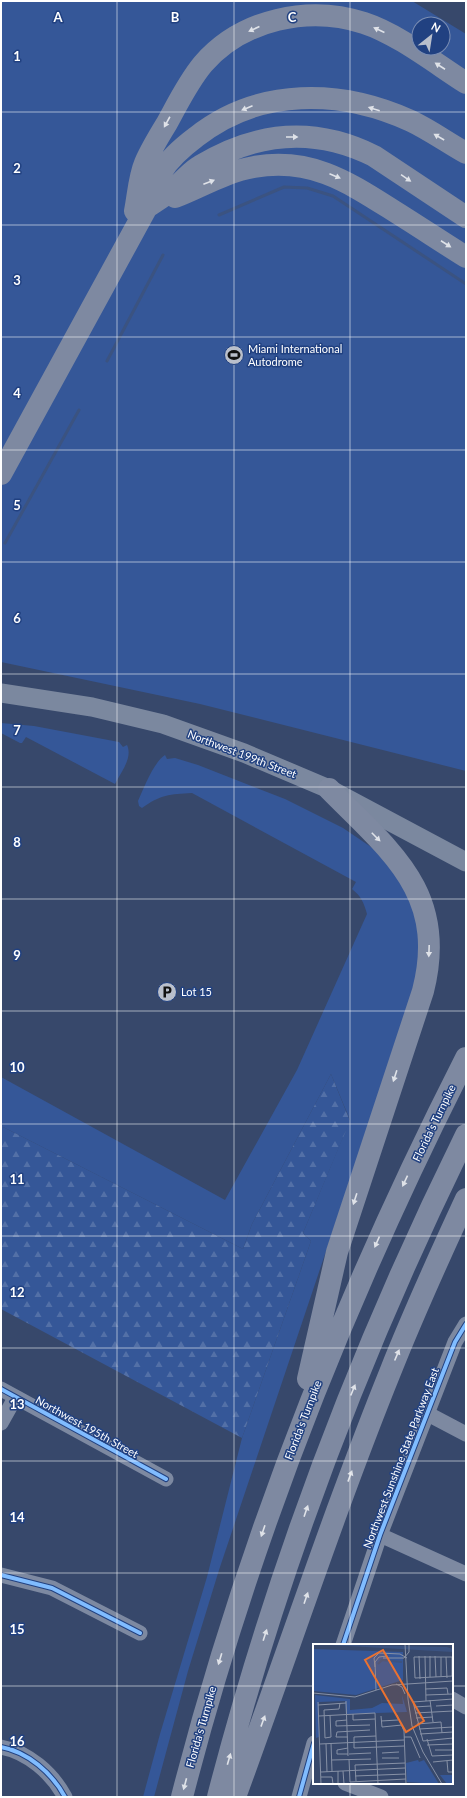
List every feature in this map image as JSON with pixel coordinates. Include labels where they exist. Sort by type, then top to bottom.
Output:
[{"type":"highway","points":[[130,237],[144,164],[186,87],[213,54],[224,45],[254,28],[272,21],[290,17],[329,15],[348,18],[382,30],[466,83]]},
{"type":"highway","points":[[1,474],[147,207],[162,171],[184,146],[208,127],[255,105],[277,100],[311,97],[345,100],[411,121],[466,153]]},
{"type":"highway","points":[[147,207],[178,186],[198,166],[236,147],[264,139],[298,136],[326,138],[374,156],[466,217]]},
{"type":"highway","points":[[147,207],[186,193],[198,186],[229,174],[254,167],[283,166],[315,169],[332,175],[356,187],[466,257]]},
{"type":"highway","points":[[290,1454],[337,1252],[423,991],[429,960],[430,945],[425,914],[413,883],[403,867],[394,854],[329,789]]},
{"type":"highway","name":"Florida's Turnpike","points":[[182,1797],[226,1640],[290,1454],[319,1378],[375,1247],[410,1170],[466,1058]]},
{"type":"highway","points":[[218,1797],[264,1638],[291,1555],[333,1440],[404,1268],[466,1135]]},
{"type":"highway","points":[[235,1797],[327,1540],[391,1370],[416,1308],[466,1199]]},
{"type":"main road","name":"Northwest 199th Street","points":[[1,693],[92,707],[163,724],[244,753],[329,789],[466,862]]},
{"type":"street","name":"Northwest Sunshine State Parkway East","points":[[343,1644],[380,1535],[455,1342],[466,1324]]},
{"type":"street","name":"Northwest 195th Street","points":[[1,1389],[166,1479]]},
{"type":"street","points":[[1,1423],[15,1398]]},
{"type":"street","points":[[428,1414],[466,1434]]},
{"type":"street","points":[[380,1535],[466,1574]]},
{"type":"street","points":[[1,1575],[52,1588],[140,1633]]},
{"type":"street","points":[[453,1700],[466,1707]]},
{"type":"street","points":[[1,1747],[15,1750],[36,1764],[53,1779],[65,1797]]},
{"type":"street","points":[[299,1797],[310,1772],[313,1750]]},
{"type":"street","points":[[348,1784],[381,1797]]},
{"type":"green space","name":"Miami International Autodrome","points":[[1,1],[412,1],[437,16],[411,16],[411,56],[451,56],[451,25],[466,34],[466,771],[200,704],[1,662]]},
{"type":"green space","points":[[1,723],[34,726],[119,742],[123,747],[127,745],[127,760],[115,784],[26,737],[22,743],[20,743],[1,733]]},
{"type":"green space","points":[[165,755],[167,759],[175,758],[198,765],[285,799],[343,828],[374,849],[406,884],[422,939],[414,989],[219,1570],[188,1671],[154,1797],[143,1797],[160,1734],[207,1577],[242,1438],[311,1241],[303,1233],[350,1120],[331,1074],[252,1224],[243,1249],[1,1126],[1,1077],[225,1200],[297,1070],[367,914],[362,900],[352,889],[356,882],[192,793],[166,796],[154,800],[142,808],[139,806],[138,801],[149,776]]},
{"type":"green space","points":[[331,1074],[350,1121],[303,1233],[311,1241],[242,1438],[1,1309],[1,1126],[243,1249],[252,1224]]},
{"type":"waterway","points":[[219,215],[284,187],[307,188],[333,196],[466,284]]},
{"type":"waterway","points":[[107,361],[163,255]]},
{"type":"waterway","points":[[5,543],[79,410]]},
{"type":"cycle path","points":[[343,1644],[380,1535],[455,1342],[466,1324]]},
{"type":"cycle path","points":[[1,1389],[166,1479]]},
{"type":"cycle path","points":[[1,1575],[52,1588],[140,1633]]},
{"type":"cycle path","points":[[1,1747],[21,1754],[38,1765],[60,1788],[65,1797]]},
{"type":"cycle path","points":[[299,1797],[313,1747]]},
{"type":"place","name":"Miami International Autodrome","points":[[234,355]]},
{"type":"place","name":"Lot 15","points":[[167,992]]}]
